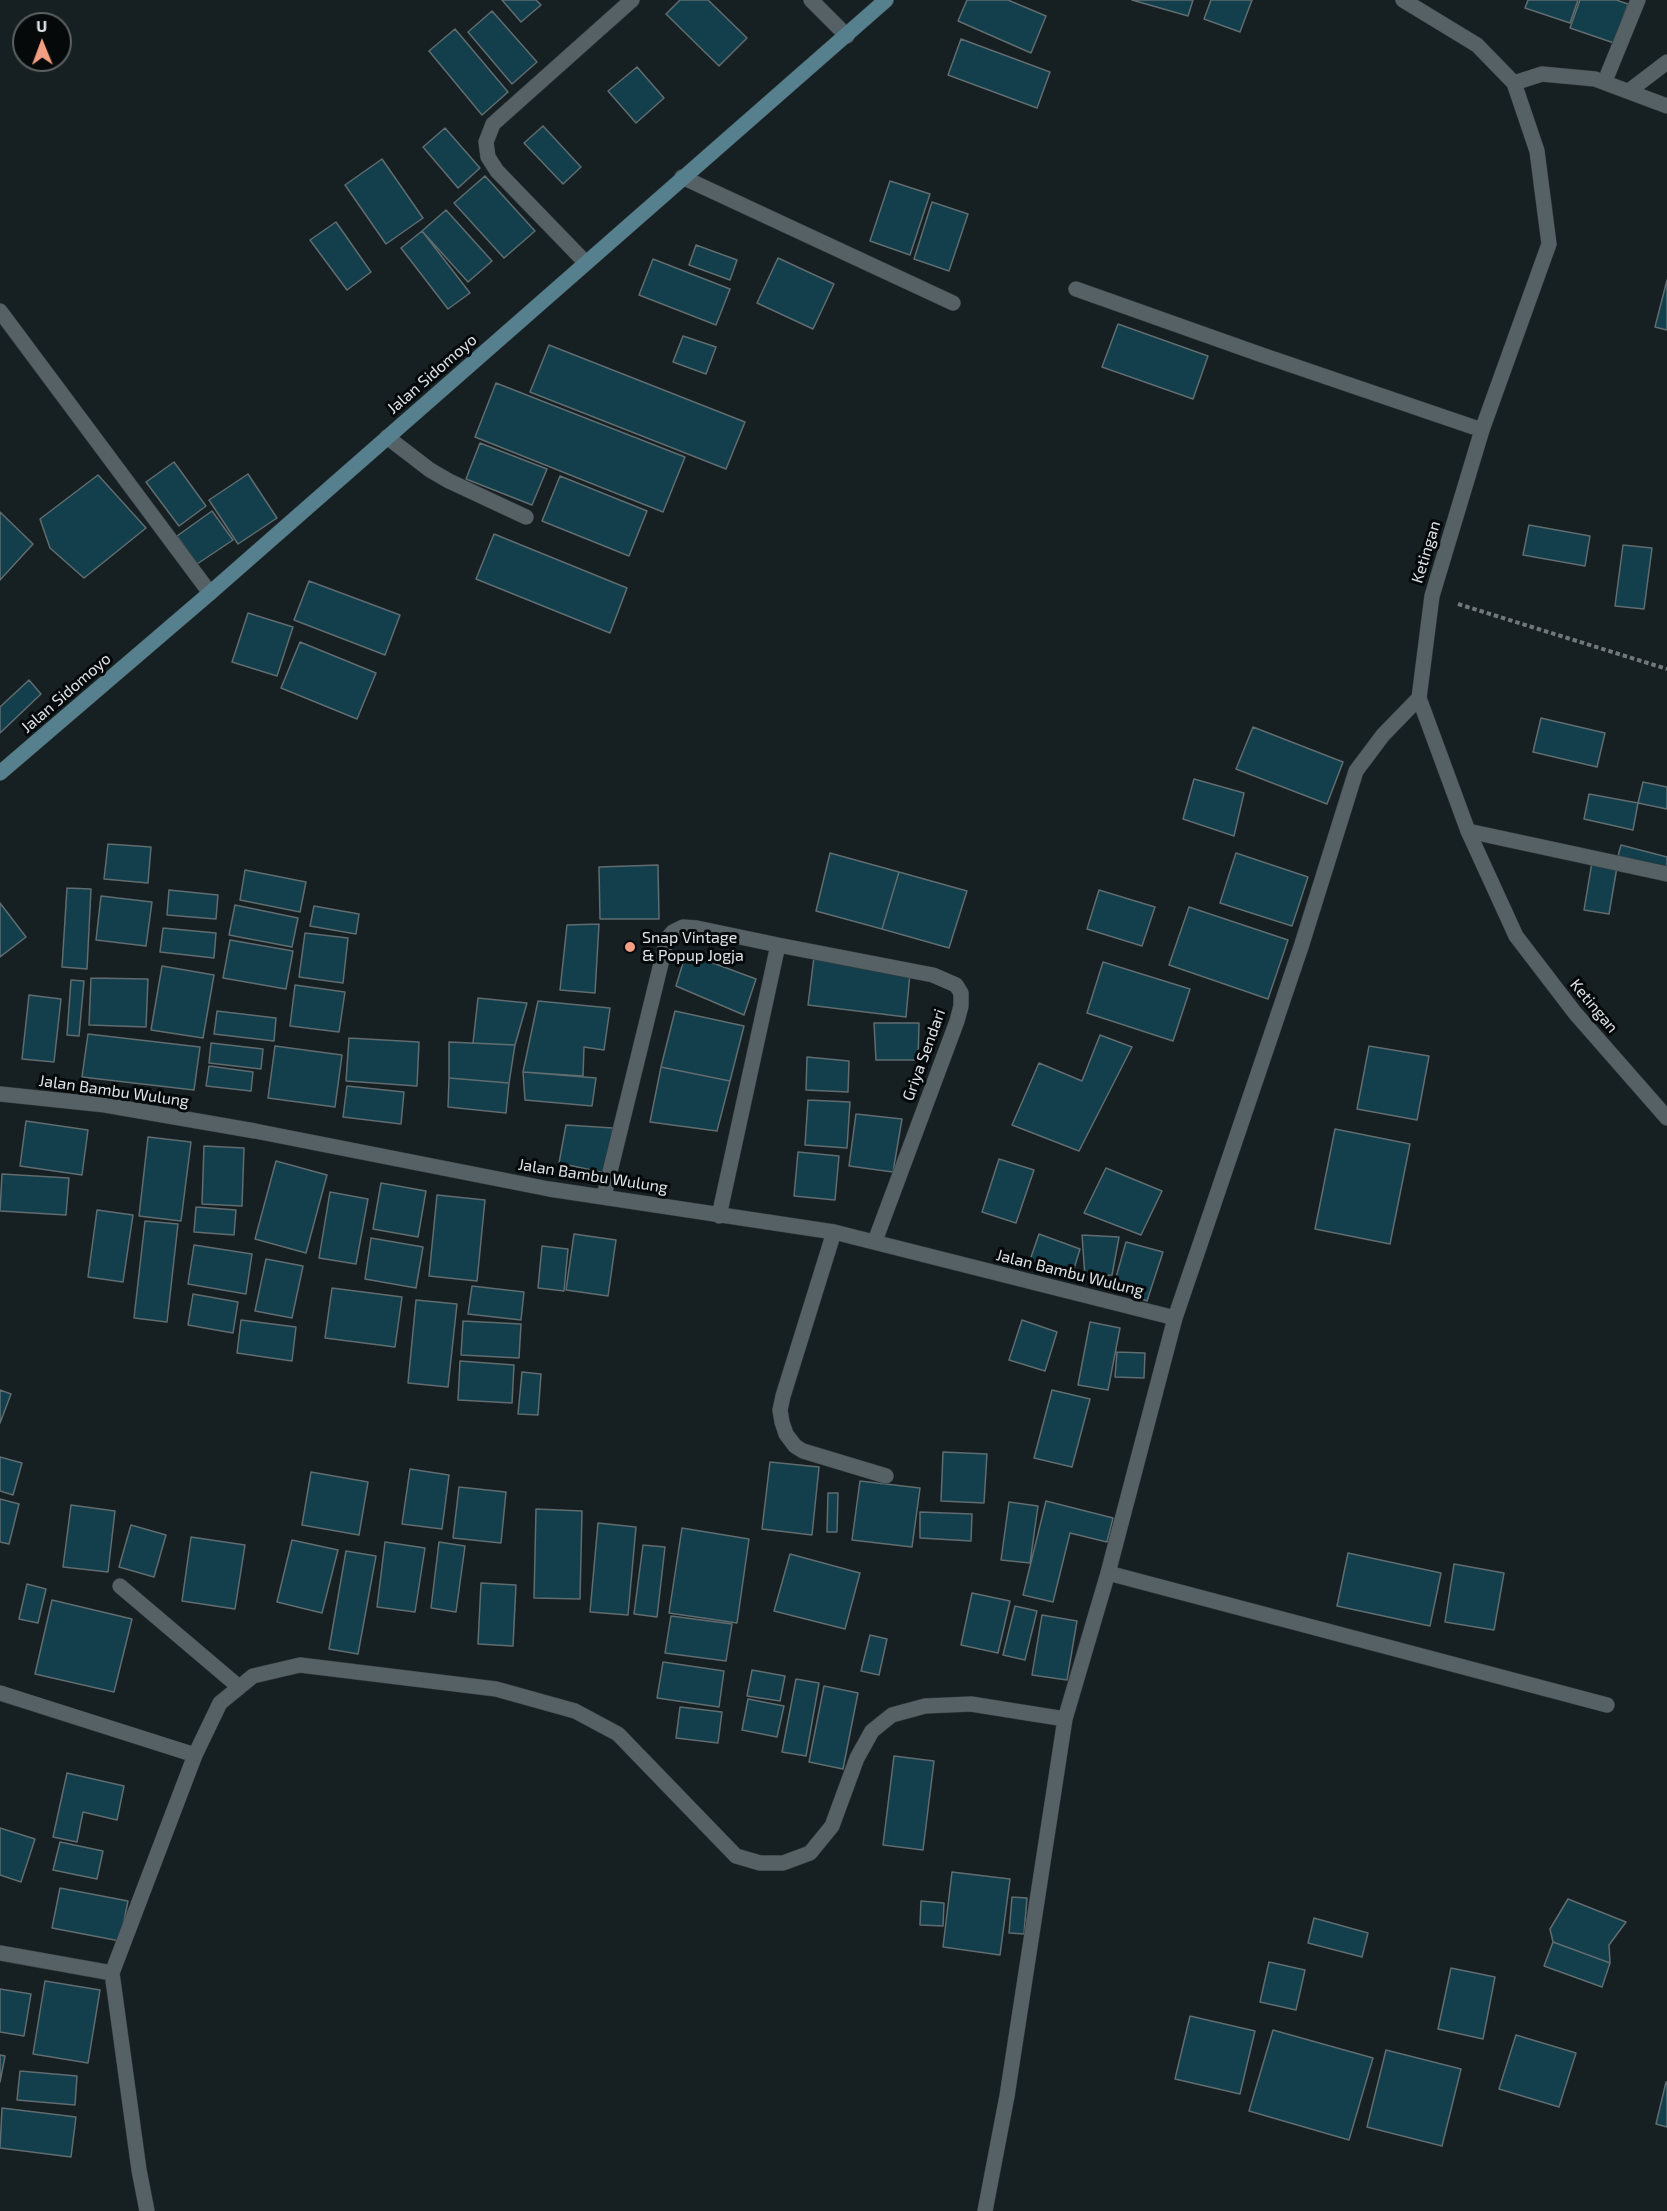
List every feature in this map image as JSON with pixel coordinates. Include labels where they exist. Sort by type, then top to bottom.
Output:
[{"type":"main road","name":"Jalan Sidomoyo","points":[[0,773],[886,0]]},
{"type":"street","points":[[586,263],[497,171],[488,157],[486,142],[493,124],[632,0]]},
{"type":"street","points":[[811,0],[847,36]]},
{"type":"street","name":"Ketingan","points":[[1403,0],[1476,45],[1514,83],[1537,151],[1549,244],[1482,430],[1432,596],[1419,698],[1468,831],[1516,936],[1575,1013],[1667,1118]]},
{"type":"street","points":[[1605,81],[1638,0]]},
{"type":"street","points":[[1629,91],[1667,62]]},
{"type":"street","points":[[1514,83],[1542,74],[1566,75],[1605,81],[1667,106]]},
{"type":"street","points":[[682,177],[953,303]]},
{"type":"street","points":[[1076,289],[1262,356],[1482,430]]},
{"type":"street","points":[[0,311],[210,592]]},
{"type":"street","points":[[387,437],[448,481],[526,517]]},
{"type":"street","points":[[985,2211],[1007,2096],[1065,1719],[1108,1573],[1175,1318],[1301,947],[1356,771],[1383,735],[1419,698]]},
{"type":"street","points":[[1468,831],[1667,874]]},
{"type":"street","name":"Griya Sendari","points":[[604,1196],[667,939],[673,932],[683,927],[697,928],[933,975],[956,985],[961,993],[961,1006],[957,1021],[875,1241]]},
{"type":"street","points":[[719,1216],[778,945]]},
{"type":"street","name":"Jalan Bambu Wulung","points":[[0,1094],[128,1109],[255,1131],[549,1189],[834,1232],[1175,1318]]},
{"type":"street","points":[[834,1232],[783,1396],[780,1410],[782,1422],[786,1434],[795,1446],[803,1451],[886,1476]]},
{"type":"street","points":[[1108,1573],[1607,1705]]},
{"type":"street","points":[[120,1586],[239,1687]]},
{"type":"street","points":[[147,2211],[112,1973],[195,1755],[220,1703],[253,1676],[300,1665],[496,1689],[575,1711],[618,1734],[736,1856],[760,1863],[783,1863],[810,1853],[832,1826],[857,1758],[872,1731],[892,1715],[925,1706],[970,1704],[1065,1719]]},
{"type":"street","points":[[0,1694],[195,1755]]},
{"type":"street","points":[[0,1953],[112,1973]]},
{"type":"path","points":[[1432,596],[1667,669]]},
{"type":"building","points":[[502,0],[536,0],[541,5],[521,22]]},
{"type":"building","points":[[680,0],[708,0],[747,38],[719,66],[666,14]]},
{"type":"building","points":[[967,0],[1008,0],[1046,16],[1031,53],[958,21]]},
{"type":"building","points":[[1132,0],[1193,0],[1188,16]]},
{"type":"building","points":[[1211,0],[1252,0],[1240,32],[1204,19]]},
{"type":"building","points":[[1528,0],[1578,0],[1570,23],[1525,8]]},
{"type":"building","points":[[1580,0],[1616,0],[1628,4],[1614,43],[1570,28]]},
{"type":"building","points":[[492,11],[537,62],[512,84],[468,32]]},
{"type":"building","points":[[455,29],[508,92],[482,115],[429,51]]},
{"type":"building","points":[[961,39],[1050,72],[1037,108],[948,75]]},
{"type":"building","points":[[637,67],[664,98],[636,123],[608,91]]},
{"type":"building","points":[[543,126],[581,167],[563,184],[524,143]]},
{"type":"building","points":[[445,128],[480,168],[458,188],[423,147]]},
{"type":"building","points":[[382,159],[423,218],[386,244],[345,185]]},
{"type":"building","points":[[485,176],[535,231],[504,258],[454,203]]},
{"type":"building","points":[[890,181],[930,194],[910,255],[870,241]]},
{"type":"building","points":[[932,202],[968,214],[949,271],[914,259]]},
{"type":"building","points":[[446,210],[492,261],[468,282],[422,231]]},
{"type":"building","points":[[336,222],[371,272],[347,290],[310,240]]},
{"type":"building","points":[[422,231],[470,293],[448,309],[401,248]]},
{"type":"building","points":[[696,245],[737,260],[730,280],[689,265]]},
{"type":"building","points":[[778,258],[834,284],[813,329],[757,303]]},
{"type":"building","points":[[653,259],[730,289],[716,325],[639,295]]},
{"type":"building","points":[[1667,280],[1667,330],[1655,327]]},
{"type":"building","points":[[1118,324],[1208,356],[1193,399],[1102,367]]},
{"type":"building","points":[[683,336],[716,347],[706,374],[673,362]]},
{"type":"building","points":[[549,345],[745,422],[726,469],[530,392]]},
{"type":"building","points":[[496,383],[685,457],[663,512],[475,437]]},
{"type":"building","points":[[480,443],[547,469],[532,505],[466,479]]},
{"type":"building","points":[[174,462],[206,506],[179,526],[146,482]]},
{"type":"building","points":[[248,474],[277,518],[238,544],[209,500]]},
{"type":"building","points":[[98,475],[146,528],[84,578],[50,548],[40,519]]},
{"type":"building","points":[[560,476],[647,511],[629,556],[542,521]]},
{"type":"building","points":[[212,511],[233,540],[197,564],[177,536]]},
{"type":"building","points":[[0,512],[33,544],[0,580]]},
{"type":"building","points":[[1529,525],[1590,536],[1585,566],[1523,555]]},
{"type":"building","points":[[494,534],[627,588],[610,633],[476,579]]},
{"type":"building","points":[[1623,545],[1652,548],[1644,609],[1615,606]]},
{"type":"building","points":[[309,581],[400,615],[385,655],[294,620]]},
{"type":"building","points":[[248,613],[293,627],[277,676],[232,662]]},
{"type":"building","points":[[300,642],[376,673],[357,719],[281,688]]},
{"type":"building","points":[[29,680],[41,694],[0,733],[0,707]]},
{"type":"building","points":[[1541,718],[1605,733],[1597,767],[1533,752]]},
{"type":"building","points":[[1253,727],[1343,762],[1327,804],[1236,769]]},
{"type":"building","points":[[1194,779],[1244,793],[1234,836],[1183,819]]},
{"type":"building","points":[[1643,782],[1667,787],[1667,809],[1638,803]]},
{"type":"building","points":[[1589,794],[1638,803],[1633,830],[1584,819]]},
{"type":"building","points":[[108,844],[151,847],[148,883],[104,879]]},
{"type":"building","points":[[1621,845],[1667,857],[1667,868],[1618,856]]},
{"type":"building","points":[[830,853],[899,872],[882,929],[816,911]]},
{"type":"building","points":[[1236,853],[1308,877],[1292,926],[1220,903]]},
{"type":"building","points":[[1592,862],[1617,867],[1609,914],[1584,910]]},
{"type":"building","points":[[658,865],[659,919],[600,919],[599,867]]},
{"type":"building","points":[[245,870],[306,882],[300,912],[240,900]]},
{"type":"building","points":[[899,872],[967,891],[949,948],[882,929]]},
{"type":"building","points":[[67,888],[91,889],[87,969],[62,967]]},
{"type":"building","points":[[169,890],[218,895],[216,919],[167,915]]},
{"type":"building","points":[[1099,890],[1155,907],[1142,946],[1087,929]]},
{"type":"building","points":[[101,896],[152,902],[146,946],[96,940]]},
{"type":"building","points":[[0,903],[26,937],[0,957]]},
{"type":"building","points":[[235,905],[298,918],[292,947],[229,935]]},
{"type":"building","points":[[314,906],[359,914],[356,934],[310,926]]},
{"type":"building","points":[[1189,907],[1288,940],[1268,999],[1169,965]]},
{"type":"building","points":[[599,924],[595,993],[560,990],[567,925]]},
{"type":"building","points":[[163,928],[216,933],[214,958],[160,952]]},
{"type":"building","points":[[305,933],[348,938],[343,983],[299,977]]},
{"type":"building","points":[[230,940],[293,951],[286,989],[223,978]]},
{"type":"building","points":[[686,953],[756,979],[744,1015],[676,986]]},
{"type":"building","points":[[814,957],[910,973],[906,1017],[808,1005]]},
{"type":"building","points":[[1103,962],[1190,989],[1173,1041],[1087,1013]]},
{"type":"building","points":[[162,966],[214,975],[203,1038],[151,1030]]},
{"type":"building","points":[[91,978],[148,979],[146,1027],[89,1025]]},
{"type":"building","points":[[71,980],[84,981],[79,1036],[67,1035]]},
{"type":"building","points":[[295,985],[345,992],[339,1032],[290,1026]]},
{"type":"building","points":[[29,995],[61,999],[54,1062],[22,1059]]},
{"type":"building","points":[[478,998],[527,1003],[515,1045],[473,1043]]},
{"type":"building","points":[[538,1001],[610,1008],[604,1050],[584,1047],[583,1076],[523,1072]]},
{"type":"building","points":[[217,1011],[276,1018],[274,1041],[214,1034]]},
{"type":"building","points":[[675,1011],[744,1026],[730,1081],[661,1067]]},
{"type":"building","points":[[874,1023],[919,1023],[918,1060],[876,1060]]},
{"type":"building","points":[[88,1034],[200,1047],[194,1090],[82,1077]]},
{"type":"building","points":[[1100,1035],[1132,1047],[1079,1151],[1012,1125],[1039,1063],[1082,1081]]},
{"type":"building","points":[[349,1038],[419,1042],[417,1086],[346,1081]]},
{"type":"building","points":[[449,1042],[515,1045],[509,1083],[449,1078]]},
{"type":"building","points":[[211,1043],[263,1049],[261,1069],[209,1063]]},
{"type":"building","points":[[275,1046],[342,1055],[335,1107],[268,1098]]},
{"type":"building","points":[[1369,1046],[1429,1056],[1417,1120],[1357,1109]]},
{"type":"building","points":[[807,1057],[849,1061],[848,1092],[806,1090]]},
{"type":"building","points":[[209,1066],[253,1072],[251,1091],[206,1086]]},
{"type":"building","points":[[661,1067],[730,1081],[717,1131],[650,1122]]},
{"type":"building","points":[[523,1072],[596,1078],[592,1106],[525,1100]]},
{"type":"building","points":[[449,1078],[509,1083],[506,1113],[448,1107]]},
{"type":"building","points":[[347,1086],[404,1092],[401,1124],[343,1117]]},
{"type":"building","points":[[808,1100],[850,1102],[847,1148],[805,1145]]},
{"type":"building","points":[[856,1114],[902,1119],[893,1172],[849,1166]]},
{"type":"building","points":[[26,1121],[88,1130],[82,1175],[20,1166]]},
{"type":"building","points":[[566,1125],[613,1128],[605,1173],[559,1163]]},
{"type":"building","points":[[1335,1129],[1410,1144],[1390,1244],[1315,1229]]},
{"type":"building","points":[[148,1137],[191,1142],[181,1221],[139,1216]]},
{"type":"building","points":[[204,1146],[244,1148],[242,1206],[202,1204]]},
{"type":"building","points":[[798,1152],[839,1156],[835,1200],[794,1196]]},
{"type":"building","points":[[999,1159],[1034,1170],[1016,1223],[982,1212]]},
{"type":"building","points":[[276,1161],[327,1175],[306,1253],[255,1239]]},
{"type":"building","points":[[1106,1168],[1162,1191],[1141,1235],[1084,1213]]},
{"type":"building","points":[[2,1174],[69,1178],[66,1215],[0,1211]]},
{"type":"building","points":[[381,1183],[426,1191],[418,1237],[373,1229]]},
{"type":"building","points":[[330,1192],[368,1199],[356,1264],[319,1258]]},
{"type":"building","points":[[437,1195],[485,1200],[477,1281],[429,1276]]},
{"type":"building","points":[[196,1207],[236,1210],[234,1235],[194,1232]]},
{"type":"building","points":[[97,1210],[133,1215],[123,1282],[88,1277]]},
{"type":"building","points":[[145,1221],[178,1224],[167,1322],[134,1318]]},
{"type":"building","points":[[574,1234],[616,1240],[608,1296],[566,1290]]},
{"type":"building","points":[[1039,1234],[1080,1249],[1073,1272],[1030,1260]]},
{"type":"building","points":[[1082,1235],[1119,1237],[1112,1275],[1085,1277]]},
{"type":"building","points":[[371,1238],[423,1247],[416,1288],[365,1279]]},
{"type":"building","points":[[1126,1242],[1163,1252],[1147,1301],[1113,1288]]},
{"type":"building","points":[[194,1245],[252,1254],[246,1294],[188,1284]]},
{"type":"building","points":[[542,1246],[568,1249],[564,1291],[538,1288]]},
{"type":"building","points":[[266,1259],[303,1266],[292,1318],[255,1311]]},
{"type":"building","points":[[472,1286],[524,1292],[521,1320],[468,1314]]},
{"type":"building","points":[[332,1288],[402,1297],[395,1347],[325,1338]]},
{"type":"building","points":[[193,1294],[238,1302],[233,1333],[188,1325]]},
{"type":"building","points":[[416,1300],[457,1304],[448,1387],[408,1383]]},
{"type":"building","points":[[241,1320],[296,1327],[292,1361],[237,1353]]},
{"type":"building","points":[[1022,1320],[1057,1332],[1045,1371],[1009,1360]]},
{"type":"building","points":[[463,1321],[521,1324],[519,1358],[461,1355]]},
{"type":"building","points":[[1090,1322],[1120,1328],[1108,1390],[1078,1385]]},
{"type":"building","points":[[1117,1352],[1145,1353],[1144,1378],[1115,1377]]},
{"type":"building","points":[[460,1361],[514,1365],[512,1403],[458,1400]]},
{"type":"building","points":[[522,1372],[541,1374],[538,1415],[518,1414]]},
{"type":"building","points":[[0,1390],[11,1394],[0,1423]]},
{"type":"building","points":[[1052,1390],[1090,1399],[1072,1467],[1034,1458]]},
{"type":"building","points":[[943,1452],[987,1454],[984,1503],[941,1501]]},
{"type":"building","points":[[0,1457],[22,1463],[13,1495],[0,1491]]},
{"type":"building","points":[[770,1462],[819,1467],[812,1535],[762,1529]]},
{"type":"building","points":[[410,1469],[449,1475],[442,1529],[402,1524]]},
{"type":"building","points":[[311,1472],[368,1482],[359,1535],[302,1525]]},
{"type":"building","points":[[860,1481],[920,1488],[912,1547],[852,1540]]},
{"type":"building","points":[[459,1487],[506,1492],[501,1543],[453,1538]]},
{"type":"building","points":[[828,1493],[838,1493],[837,1532],[827,1532]]},
{"type":"building","points":[[0,1499],[19,1504],[9,1544],[0,1542]]},
{"type":"building","points":[[1046,1501],[1113,1518],[1107,1542],[1070,1533],[1053,1602],[1023,1595]]},
{"type":"building","points":[[1009,1502],[1038,1506],[1030,1563],[1001,1560]]},
{"type":"building","points":[[71,1505],[115,1511],[108,1572],[63,1567]]},
{"type":"building","points":[[536,1509],[582,1511],[580,1599],[534,1598]]},
{"type":"building","points":[[920,1512],[972,1514],[971,1541],[920,1538]]},
{"type":"building","points":[[598,1523],[636,1527],[628,1615],[590,1612]]},
{"type":"building","points":[[131,1525],[166,1535],[154,1577],[119,1567]]},
{"type":"building","points":[[682,1528],[749,1539],[737,1623],[669,1613]]},
{"type":"building","points":[[191,1537],[245,1545],[235,1609],[182,1601]]},
{"type":"building","points":[[292,1540],[338,1550],[322,1613],[277,1602]]},
{"type":"building","points":[[385,1542],[425,1548],[415,1612],[377,1607]]},
{"type":"building","points":[[439,1542],[465,1546],[456,1612],[431,1608]]},
{"type":"building","points":[[643,1545],[665,1547],[657,1617],[634,1614]]},
{"type":"building","points":[[346,1551],[376,1556],[358,1654],[329,1649]]},
{"type":"building","points":[[1348,1553],[1441,1573],[1430,1626],[1337,1606]]},
{"type":"building","points":[[790,1554],[860,1573],[845,1629],[774,1611]]},
{"type":"building","points":[[1454,1564],[1504,1573],[1494,1630],[1445,1622]]},
{"type":"building","points":[[481,1583],[516,1585],[513,1646],[478,1644]]},
{"type":"building","points":[[27,1584],[46,1589],[38,1623],[19,1619]]},
{"type":"building","points":[[972,1593],[1010,1601],[998,1653],[961,1645]]},
{"type":"building","points":[[52,1600],[132,1619],[114,1692],[35,1674]]},
{"type":"building","points":[[1015,1606],[1037,1611],[1025,1660],[1003,1655]]},
{"type":"building","points":[[1042,1615],[1077,1621],[1067,1680],[1032,1675]]},
{"type":"building","points":[[671,1616],[732,1624],[726,1661],[665,1653]]},
{"type":"building","points":[[870,1635],[887,1639],[879,1675],[861,1671]]},
{"type":"building","points":[[663,1662],[724,1671],[719,1707],[657,1698]]},
{"type":"building","points":[[752,1670],[785,1676],[780,1701],[747,1696]]},
{"type":"building","points":[[796,1679],[819,1683],[806,1756],[782,1752]]},
{"type":"building","points":[[824,1686],[858,1693],[843,1769],[809,1762]]},
{"type":"building","points":[[748,1699],[784,1706],[777,1737],[742,1730]]},
{"type":"building","points":[[680,1707],[722,1712],[718,1743],[676,1738]]},
{"type":"building","points":[[894,1756],[934,1761],[923,1850],[883,1845]]},
{"type":"building","points":[[67,1773],[124,1786],[117,1820],[83,1812],[77,1842],[53,1837]]},
{"type":"building","points":[[0,1828],[35,1839],[21,1882],[0,1875]]},
{"type":"building","points":[[60,1842],[103,1851],[97,1879],[53,1870]]},
{"type":"building","points":[[952,1872],[1010,1879],[1000,1955],[943,1947]]},
{"type":"building","points":[[60,1888],[128,1901],[120,1941],[52,1928]]},
{"type":"building","points":[[1012,1897],[1027,1898],[1024,1934],[1009,1933]]},
{"type":"building","points":[[1568,1899],[1626,1922],[1609,1945],[1610,1963],[1553,1942],[1550,1929]]},
{"type":"building","points":[[921,1901],[944,1903],[943,1926],[920,1925]]},
{"type":"building","points":[[1314,1918],[1368,1933],[1362,1957],[1308,1943]]},
{"type":"building","points":[[1553,1942],[1610,1963],[1602,1987],[1544,1966]]},
{"type":"building","points":[[1269,1962],[1305,1970],[1296,2010],[1260,2002]]},
{"type":"building","points":[[1451,1968],[1495,1977],[1483,2039],[1438,2029]]},
{"type":"building","points":[[45,1981],[100,1990],[88,2063],[33,2054]]},
{"type":"building","points":[[0,1989],[31,1994],[24,2036],[0,2032]]},
{"type":"building","points":[[1190,2016],[1255,2031],[1240,2094],[1175,2079]]},
{"type":"building","points":[[1273,2030],[1373,2058],[1349,2140],[1249,2111]]},
{"type":"building","points":[[1516,2035],[1576,2053],[1559,2107],[1499,2089]]},
{"type":"building","points":[[1386,2050],[1461,2069],[1442,2146],[1367,2127]]},
{"type":"building","points":[[0,2055],[5,2056],[0,2082]]},
{"type":"building","points":[[20,2071],[77,2076],[75,2105],[17,2100]]},
{"type":"building","points":[[1667,2082],[1667,2127],[1656,2124]]},
{"type":"building","points":[[2,2108],[76,2117],[71,2157],[0,2148]]},
{"type":"place","name":"Snap Vintage & Popup Jogja","points":[[630,947]]}]
